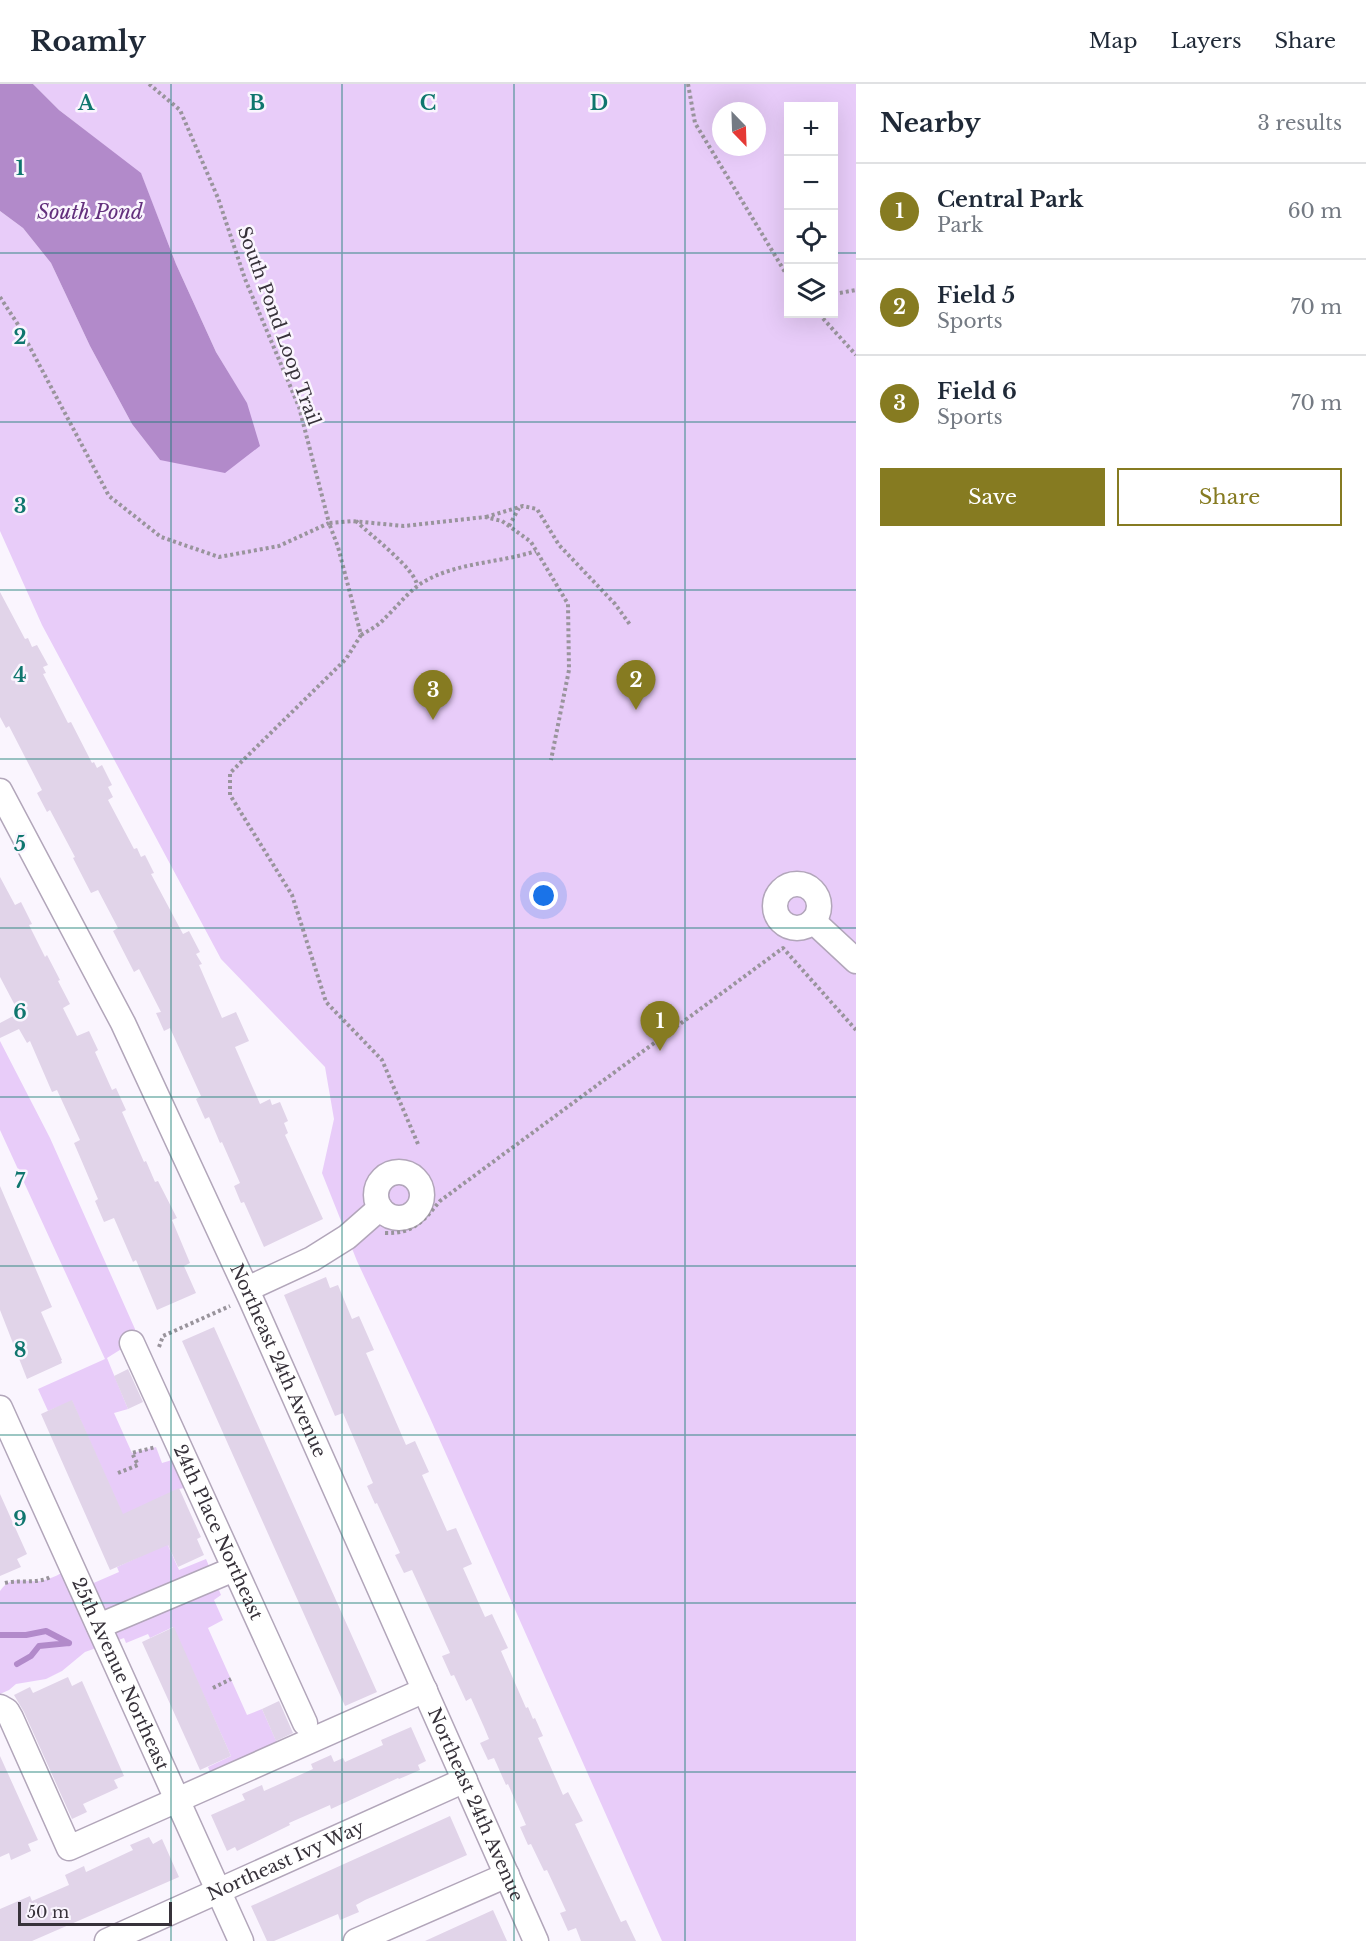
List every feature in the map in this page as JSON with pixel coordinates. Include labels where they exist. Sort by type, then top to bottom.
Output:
[{"type":"street","name":"Northeast 24th Avenue","points":[[0,791],[123,1023],[247,1289],[537,1941]]},
{"type":"street","points":[[813,921],[856,961]]},
{"type":"street","points":[[247,1289],[312,1259],[347,1237],[380,1208]]},
{"type":"street","name":"24th Place Northeast","points":[[132,1343],[305,1723]]},
{"type":"street","name":"25th Avenue Northeast","points":[[0,1408],[241,1941]]},
{"type":"street","points":[[99,1626],[234,1569]]},
{"type":"street","points":[[0,1707],[7,1711],[11,1718],[69,1848],[425,1690]]},
{"type":"street","name":"Northeast Ivy Way","points":[[107,1941],[465,1780]]},
{"type":"street","points":[[356,1941],[507,1875]]},
{"type":"path","name":"South Pond Loop Trail","points":[[149,84],[180,110],[218,198],[245,279],[298,407],[361,635]]},
{"type":"path","points":[[688,84],[695,123],[784,269]]},
{"type":"path","points":[[838,293],[856,290]]},
{"type":"path","points":[[0,297],[17,323],[109,496],[160,537],[219,557],[279,546],[329,524],[356,521],[404,526],[485,517],[520,507],[537,509],[559,545],[575,564],[595,581],[631,626]]},
{"type":"path","points":[[823,318],[856,355]]},
{"type":"path","points":[[509,526],[520,507]]},
{"type":"path","points":[[485,517],[502,521],[531,542],[568,604],[569,670],[551,760]]},
{"type":"path","points":[[356,521],[408,570],[417,580],[417,587]]},
{"type":"path","points":[[418,1144],[382,1060],[326,1002],[292,895],[230,795],[230,773],[346,659],[361,635],[383,621],[423,582],[446,572],[536,551]]},
{"type":"path","points":[[374,1232],[397,1233],[420,1224],[440,1201],[783,948],[856,1030]]},
{"type":"path","points":[[159,1347],[163,1336],[230,1306]]},
{"type":"path","points":[[118,1473],[138,1465],[132,1453],[177,1442]]},
{"type":"path","points":[[5,1583],[15,1580],[43,1581],[52,1576]]},
{"type":"path","points":[[213,1688],[231,1679]]},
{"type":"shaded area","points":[[33,84],[856,84],[856,1941],[662,1941],[430,1418],[357,1261],[322,1173],[334,1119],[325,1067],[221,959],[42,625],[0,531],[0,211],[23,228],[51,263],[90,346],[132,424],[160,460],[247,404],[216,352],[176,264],[141,174],[59,110]]},
{"type":"shaded area","points":[[0,1041],[50,1138],[139,1338],[107,1358],[128,1409],[114,1413],[132,1453],[156,1447],[162,1463],[172,1460],[184,1488],[149,1503],[179,1570],[206,1559],[221,1595],[214,1600],[223,1620],[208,1628],[247,1715],[262,1709],[282,1754],[208,1787],[203,1775],[210,1772],[208,1767],[231,1756],[173,1627],[150,1638],[148,1634],[126,1643],[124,1638],[85,1652],[62,1671],[46,1679],[16,1684],[0,1694],[0,1591],[5,1586],[18,1580],[34,1581],[52,1578],[72,1568],[82,1588],[119,1572],[117,1567],[141,1556],[72,1401],[48,1411],[38,1389],[105,1359],[0,1130]]},
{"type":"water","name":"South Pond","points":[[0,84],[33,84],[59,110],[141,173],[176,264],[216,352],[247,403],[260,446],[225,473],[160,460],[132,424],[90,346],[51,263],[23,228],[0,211]]},
{"type":"building","points":[[0,592],[25,639],[28,638],[32,647],[37,645],[48,665],[43,667],[46,673],[43,674],[68,723],[71,722],[92,763],[94,762],[97,768],[102,765],[112,785],[108,787],[113,797],[108,800],[134,849],[137,848],[141,857],[145,855],[154,873],[151,874],[183,934],[189,931],[200,952],[196,954],[202,964],[199,965],[222,1018],[236,1012],[249,1041],[235,1047],[260,1104],[270,1099],[272,1105],[280,1102],[288,1121],[284,1123],[288,1133],[285,1135],[323,1219],[264,1247],[244,1202],[241,1203],[234,1186],[240,1183],[222,1142],[220,1143],[209,1117],[205,1119],[196,1099],[201,1096],[170,1028],[164,1031],[156,1013],[161,1012],[139,969],[134,972],[113,931],[118,928],[98,890],[91,893],[50,810],[47,812],[37,793],[42,790],[9,726],[6,728],[0,717]]},
{"type":"building","points":[[0,877],[15,905],[21,902],[32,924],[29,925],[45,957],[47,955],[60,980],[58,981],[70,1004],[63,1008],[77,1036],[89,1031],[98,1050],[95,1052],[112,1090],[116,1088],[126,1110],[122,1112],[144,1162],[146,1161],[155,1182],[158,1181],[177,1218],[172,1220],[190,1263],[184,1266],[196,1293],[157,1310],[136,1260],[133,1262],[114,1218],[104,1222],[95,1201],[98,1199],[74,1143],[80,1140],[57,1090],[52,1092],[30,1041],[27,1043],[19,1029],[0,1038],[0,1023],[19,1013],[0,977]]},
{"type":"building","points":[[0,1186],[52,1307],[41,1312],[62,1360],[62,1363],[27,1379],[0,1310]]},
{"type":"building","points":[[326,1277],[330,1288],[338,1285],[352,1319],[359,1316],[374,1350],[366,1353],[406,1445],[415,1441],[429,1472],[422,1475],[447,1531],[456,1528],[472,1564],[463,1568],[485,1617],[492,1614],[508,1648],[501,1651],[526,1708],[528,1707],[533,1719],[535,1718],[543,1736],[538,1738],[563,1795],[568,1792],[583,1821],[575,1824],[621,1922],[626,1920],[636,1941],[581,1941],[576,1928],[568,1931],[560,1913],[566,1911],[547,1870],[544,1871],[531,1844],[528,1845],[520,1827],[526,1825],[508,1784],[506,1785],[494,1758],[488,1760],[480,1743],[489,1739],[484,1727],[471,1698],[466,1701],[454,1675],[451,1676],[442,1656],[450,1653],[412,1570],[404,1573],[395,1555],[400,1553],[367,1486],[373,1483],[343,1413],[335,1416],[284,1295]]},
{"type":"building","points":[[214,1327],[377,1692],[345,1706],[182,1341]]},
{"type":"building","points":[[128,1369],[143,1402],[128,1409],[114,1376]]},
{"type":"building","points":[[72,1400],[123,1514],[179,1488],[201,1537],[197,1539],[204,1555],[178,1567],[168,1545],[110,1570],[41,1414]]},
{"type":"building","points":[[0,1494],[27,1554],[17,1559],[21,1567],[0,1576]]},
{"type":"building","points":[[174,1627],[231,1756],[200,1770],[142,1642]]},
{"type":"building","points":[[68,1677],[72,1686],[82,1681],[124,1776],[114,1780],[118,1788],[83,1804],[87,1812],[72,1819],[24,1712],[14,1695],[30,1687],[33,1693]]},
{"type":"building","points":[[279,1701],[293,1733],[276,1741],[262,1709]]},
{"type":"building","points":[[411,1727],[426,1761],[418,1765],[420,1770],[331,1809],[330,1805],[289,1823],[290,1825],[237,1851],[235,1847],[227,1851],[211,1815],[245,1800],[242,1794],[262,1785],[264,1791],[313,1769],[311,1764],[331,1755],[334,1762],[343,1758],[345,1762],[383,1745],[381,1740]]},
{"type":"building","points":[[0,1756],[38,1840],[28,1844],[31,1851],[11,1860],[9,1853],[0,1857]]},
{"type":"building","points":[[450,1816],[467,1855],[365,1900],[356,1905],[359,1912],[340,1920],[338,1914],[274,1941],[267,1941],[251,1906]]},
{"type":"building","points":[[149,1837],[153,1844],[162,1839],[179,1877],[32,1941],[0,1941],[0,1909],[30,1896],[32,1901],[69,1885],[65,1875],[84,1866],[86,1872],[133,1850],[130,1845]]},
{"type":"building","points":[[493,1910],[507,1941],[425,1941]]},
{"type":"waterway","points":[[1,1635],[26,1635],[46,1631],[69,1643]]},
{"type":"waterway","points":[[17,1664],[31,1656],[39,1646],[69,1643]]},
{"type":"place","name":"Field 5","points":[[636,710]]},
{"type":"place","name":"Field 6","points":[[433,720]]},
{"type":"place","name":"Central Park","points":[[660,1051]]}]
